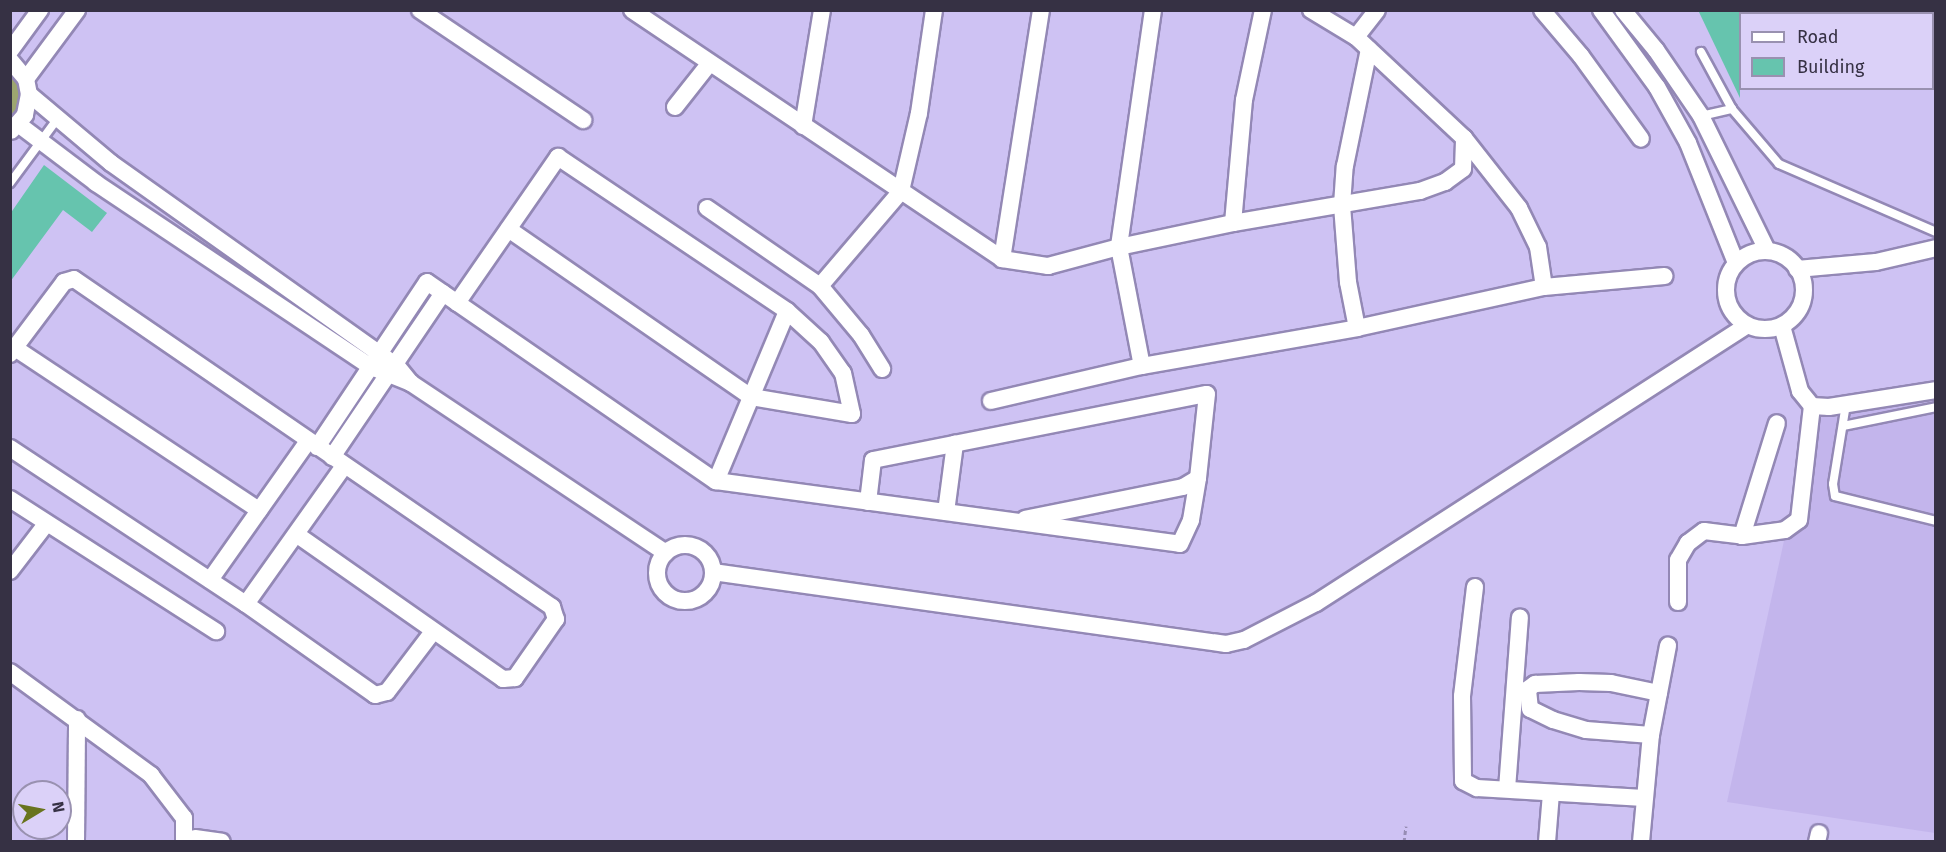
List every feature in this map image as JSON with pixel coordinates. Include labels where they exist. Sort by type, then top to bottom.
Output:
[{"type":"street","points":[[10,51],[40,10]]},
{"type":"street","points":[[77,10],[28,87],[14,128],[40,142],[122,200],[393,371],[666,553]]},
{"type":"street","points":[[420,10],[583,120]]},
{"type":"street","points":[[632,10],[709,64],[1002,259],[1048,266],[1119,247],[1233,223],[1420,191],[1456,176],[1492,174]]},
{"type":"street","points":[[803,126],[822,10]]},
{"type":"street","points":[[820,286],[901,190],[919,113],[934,10]]},
{"type":"street","points":[[1002,259],[1041,10]]},
{"type":"street","points":[[1142,366],[1119,247],[1153,10]]},
{"type":"street","points":[[1233,223],[1244,100],[1263,10]]},
{"type":"street","points":[[1311,10],[1362,43],[1464,138],[1519,208],[1538,247],[1544,287]]},
{"type":"street","points":[[1357,328],[1348,282],[1342,205],[1345,166],[1362,43],[1377,10]]},
{"type":"street","points":[[1542,10],[1581,56],[1641,139]]},
{"type":"street","points":[[1601,10],[1657,87],[1688,143],[1736,263]]},
{"type":"street","points":[[1623,10],[1656,50],[1701,116],[1767,250],[1790,261],[1797,269],[1804,287],[1799,310],[1782,326],[1764,330],[1746,326],[1732,314],[1726,301],[1725,287],[1736,263],[1767,250]]},
{"type":"street","points":[[10,60],[28,87],[58,118],[135,180],[373,359]]},
{"type":"street","points":[[675,107],[709,64]]},
{"type":"street","points":[[1456,176],[1463,169],[1464,138]]},
{"type":"street","points":[[457,303],[508,229],[558,157],[787,311],[821,342],[843,373],[852,414],[751,397],[508,229]]},
{"type":"street","points":[[122,200],[135,180]]},
{"type":"street","points":[[707,208],[820,286],[861,335],[882,369]]},
{"type":"street","points":[[1797,269],[1844,267],[1935,248]]},
{"type":"street","points":[[1804,287],[1844,267]]},
{"type":"street","points":[[991,401],[1142,366],[1357,328],[1544,287],[1664,276]]},
{"type":"street","points":[[260,510],[13,351],[64,282],[74,279],[552,607],[556,615],[554,625],[510,680],[432,633],[297,535]]},
{"type":"street","points":[[210,580],[260,510],[313,444],[427,282],[717,481],[868,502],[1180,544],[1191,520],[1208,394],[873,460],[868,502]]},
{"type":"street","points":[[246,604],[297,535],[338,462],[443,293]]},
{"type":"street","points":[[717,481],[787,311]]},
{"type":"street","points":[[713,572],[1226,644],[1244,640],[1316,603],[1746,326]]},
{"type":"street","points":[[1678,602],[1678,560],[1688,543],[1704,531],[1742,536],[1785,530],[1799,520],[1812,406],[1800,391],[1782,326]]},
{"type":"street","points":[[1812,406],[1846,404],[1935,390]]},
{"type":"street","points":[[1742,536],[1777,423]]},
{"type":"street","points":[[946,512],[955,444]]},
{"type":"street","points":[[10,447],[246,604],[375,695],[387,692],[432,633]]},
{"type":"street","points":[[1012,521],[1183,487],[1198,478]]},
{"type":"street","points":[[10,499],[216,631]]},
{"type":"street","points":[[10,572],[46,524]]},
{"type":"street","points":[[683,545],[700,549],[712,563],[713,572],[704,594],[690,601],[675,599],[663,589],[657,574],[666,553],[683,545]]},
{"type":"street","points":[[1475,587],[1462,696],[1462,781],[1468,786],[1644,798]]},
{"type":"street","points":[[1507,789],[1520,617]]},
{"type":"street","points":[[1641,842],[1651,735],[1668,646]]},
{"type":"street","points":[[10,672],[151,775],[184,818],[184,842]]},
{"type":"street","points":[[1651,735],[1586,730],[1553,720],[1530,709],[1528,689],[1535,684],[1579,682],[1611,683],[1659,693]]},
{"type":"street","points":[[76,842],[77,719]]},
{"type":"street","points":[[1547,842],[1551,793]]},
{"type":"street","points":[[197,842],[195,838],[222,842]]},
{"type":"lane","points":[[1701,52],[1732,109],[1779,164],[1935,232]]},
{"type":"lane","points":[[1701,116],[1732,109]]},
{"type":"lane","points":[[10,183],[58,118]]},
{"type":"lane","points":[[1846,404],[1833,484],[1835,496],[1935,521]]},
{"type":"lane","points":[[1843,426],[1935,407]]},
{"type":"path","points":[[1404,842],[1406,826]]},
{"type":"shaded area","points":[[1935,396],[1935,833],[1727,802],[1811,417]]},
{"type":"green space","points":[[10,30],[29,94],[10,129]]},
{"type":"building","points":[[1698,10],[1740,10],[1740,98]]},
{"type":"building","points":[[44,165],[107,213],[92,232],[63,210],[10,282],[10,214]]}]
